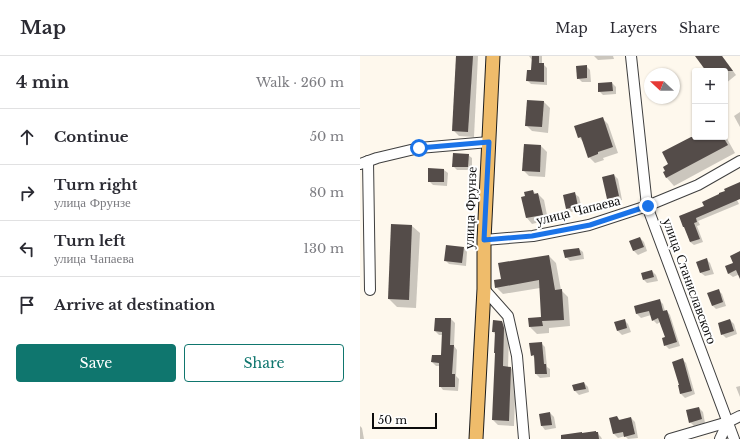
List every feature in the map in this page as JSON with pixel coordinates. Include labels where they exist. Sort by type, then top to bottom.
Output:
[{"type":"main road","name":"улица Фрунзе","points":[[476,439],[484,289],[484,240],[493,56]]},
{"type":"street","name":"улица Станиславского","points":[[631,56],[648,206],[734,439]]},
{"type":"street","points":[[370,290],[364,163],[377,158],[419,148],[489,142]]},
{"type":"street","name":"улица Чапаева","points":[[484,240],[532,236],[590,225],[648,206],[698,185],[740,161]]},
{"type":"street","points":[[484,289],[508,316],[517,356],[524,439]]},
{"type":"street","points":[[670,439],[728,422],[740,416]]},
{"type":"street","points":[[720,439],[728,422]]},
{"type":"building","points":[[456,56],[473,56],[468,132],[452,131]]},
{"type":"building","points":[[532,56],[539,56],[539,63],[544,63],[544,82],[526,81],[527,70],[531,70]]},
{"type":"building","points":[[695,56],[722,56],[733,71],[728,71],[728,68],[704,68]]},
{"type":"building","points":[[587,65],[587,78],[577,79],[576,66]]},
{"type":"building","points":[[612,82],[613,91],[598,92],[598,83]]},
{"type":"building","points":[[527,100],[544,101],[542,127],[525,126]]},
{"type":"building","points":[[603,117],[613,147],[598,152],[598,154],[588,158],[581,137],[578,138],[574,126]]},
{"type":"building","points":[[691,137],[692,140],[725,140],[728,145],[666,178],[663,172],[665,171],[663,167],[668,164],[662,152]]},
{"type":"building","points":[[524,144],[541,145],[540,172],[522,171]]},
{"type":"building","points":[[453,153],[469,154],[468,167],[452,167]]},
{"type":"building","points":[[428,168],[444,169],[444,182],[428,182]]},
{"type":"building","points":[[614,174],[619,196],[607,199],[602,177]]},
{"type":"building","points":[[740,182],[740,199],[696,218],[697,222],[694,223],[700,239],[690,242],[679,216],[704,206],[702,202],[725,191],[724,189]]},
{"type":"building","points":[[533,190],[534,194],[538,193],[543,215],[526,218],[521,197],[525,196],[524,192]]},
{"type":"building","points":[[575,192],[578,206],[566,209],[563,195]]},
{"type":"building","points":[[391,224],[412,225],[409,300],[388,299]]},
{"type":"building","points":[[640,237],[644,247],[633,251],[629,241]]},
{"type":"building","points":[[446,245],[464,247],[462,263],[444,261]]},
{"type":"building","points":[[579,248],[581,255],[565,258],[563,250]]},
{"type":"building","points":[[740,251],[740,279],[736,270],[728,274],[725,266],[733,263],[730,256]]},
{"type":"building","points":[[549,255],[555,290],[562,289],[564,320],[542,321],[543,326],[529,327],[528,318],[541,317],[539,280],[495,288],[494,280],[501,279],[498,263]]},
{"type":"building","points":[[707,258],[710,270],[700,273],[696,262]]},
{"type":"building","points":[[652,270],[654,277],[643,280],[641,273]]},
{"type":"building","points":[[719,289],[723,302],[712,306],[707,293]]},
{"type":"building","points":[[660,299],[663,311],[667,310],[677,342],[664,346],[662,338],[665,337],[658,318],[652,321],[649,311],[636,314],[634,306]]},
{"type":"building","points":[[435,318],[451,318],[450,345],[454,345],[452,374],[455,374],[455,387],[439,387],[439,363],[431,362],[432,355],[441,355],[442,332],[434,331]]},
{"type":"building","points":[[625,319],[627,328],[617,331],[614,322]]},
{"type":"building","points":[[730,319],[734,331],[721,335],[718,323]]},
{"type":"building","points":[[493,320],[502,321],[504,328],[503,366],[511,367],[509,421],[492,420],[495,353],[495,332],[492,332]]},
{"type":"building","points":[[542,342],[544,364],[546,364],[547,374],[535,374],[534,355],[531,356],[529,343]]},
{"type":"building","points":[[683,358],[692,391],[680,394],[679,385],[672,362]]},
{"type":"building","points":[[584,382],[586,389],[574,391],[572,385]]},
{"type":"building","points":[[699,407],[702,419],[689,423],[686,410]]},
{"type":"building","points":[[550,412],[552,425],[541,426],[539,414]]},
{"type":"building","points":[[617,416],[619,420],[631,417],[635,434],[624,437],[623,432],[613,434],[609,418]]},
{"type":"building","points":[[598,432],[599,439],[561,439],[561,435]]},
{"type":"route","points":[[419,148],[489,142],[484,240],[532,236],[590,225],[648,206]]}]
